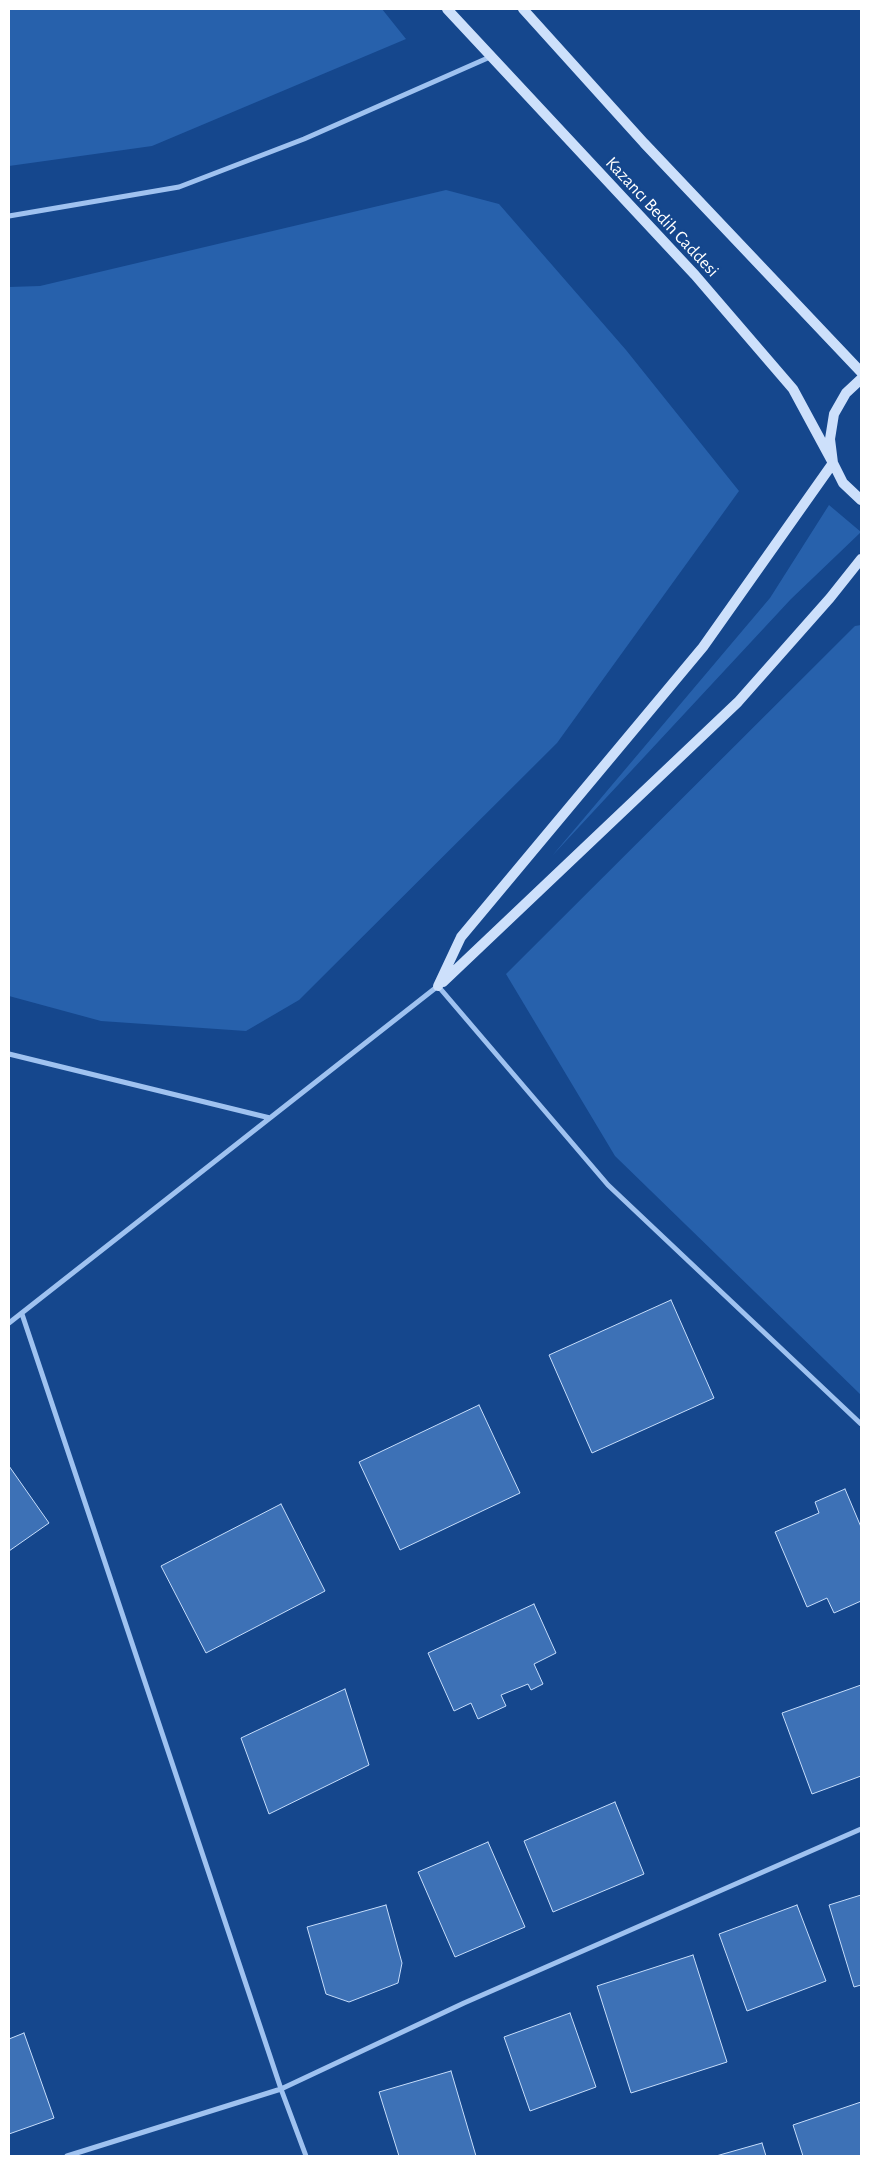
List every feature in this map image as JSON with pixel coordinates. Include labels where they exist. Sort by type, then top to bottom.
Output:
[{"type":"main road","name":"Kazancı Bedih Caddesi","points":[[447,9],[695,275],[793,389],[843,483],[861,500]]},
{"type":"main road","points":[[523,9],[651,150],[861,372]]},
{"type":"main road","points":[[438,986],[461,936],[703,647],[833,463],[830,439],[834,414],[846,393],[861,379]]},
{"type":"main road","points":[[438,986],[738,702],[861,560]]},
{"type":"street","points":[[9,216],[179,187],[304,139],[490,57]]},
{"type":"street","points":[[9,1323],[438,986],[608,1185],[861,1424]]},
{"type":"street","points":[[9,1054],[270,1118]]},
{"type":"street","points":[[22,1314],[281,2089],[306,2156]]},
{"type":"street","points":[[67,2156],[281,2089],[464,2003],[861,1829]]},
{"type":"shaded area","points":[[9,9],[382,9],[406,39],[152,146],[9,166]]},
{"type":"shaded area","points":[[446,190],[499,204],[626,350],[739,491],[557,743],[299,1000],[246,1031],[101,1021],[9,996],[9,287],[40,286]]},
{"type":"shaded area","points":[[829,505],[861,532],[791,599],[552,856],[770,598]]},
{"type":"shaded area","points":[[861,625],[861,1395],[615,1156],[506,974],[855,626]]},
{"type":"building","points":[[671,1300],[714,1398],[592,1453],[549,1355]]},
{"type":"building","points":[[479,1405],[520,1493],[400,1550],[359,1462]]},
{"type":"building","points":[[9,1466],[49,1523],[9,1551]]},
{"type":"building","points":[[845,1489],[861,1527],[861,1601],[834,1613],[827,1598],[807,1607],[775,1532],[819,1513],[815,1502]]},
{"type":"building","points":[[281,1504],[325,1591],[206,1653],[161,1566]]},
{"type":"building","points":[[534,1604],[556,1653],[534,1664],[543,1684],[531,1690],[528,1684],[501,1695],[506,1706],[478,1719],[471,1703],[454,1711],[428,1653]]},
{"type":"building","points":[[861,1685],[861,1776],[812,1794],[782,1713]]},
{"type":"building","points":[[345,1689],[369,1765],[269,1814],[241,1738]]},
{"type":"building","points":[[615,1802],[644,1874],[553,1912],[524,1841]]},
{"type":"building","points":[[488,1842],[525,1927],[455,1957],[418,1872]]},
{"type":"building","points":[[861,1895],[861,1985],[854,1987],[829,1905]]},
{"type":"building","points":[[386,1905],[402,1963],[398,1983],[349,2002],[326,1994],[307,1927]]},
{"type":"building","points":[[797,1905],[826,1981],[747,2011],[719,1934]]},
{"type":"building","points":[[693,1955],[727,2062],[631,2093],[597,1986]]},
{"type":"building","points":[[570,2013],[596,2087],[530,2111],[504,2037]]},
{"type":"building","points":[[24,2033],[54,2118],[9,2134],[9,2039]]},
{"type":"building","points":[[451,2071],[476,2156],[399,2156],[379,2092]]},
{"type":"building","points":[[861,2102],[861,2156],[803,2156],[793,2125]]},
{"type":"building","points":[[762,2143],[766,2156],[716,2156]]}]
